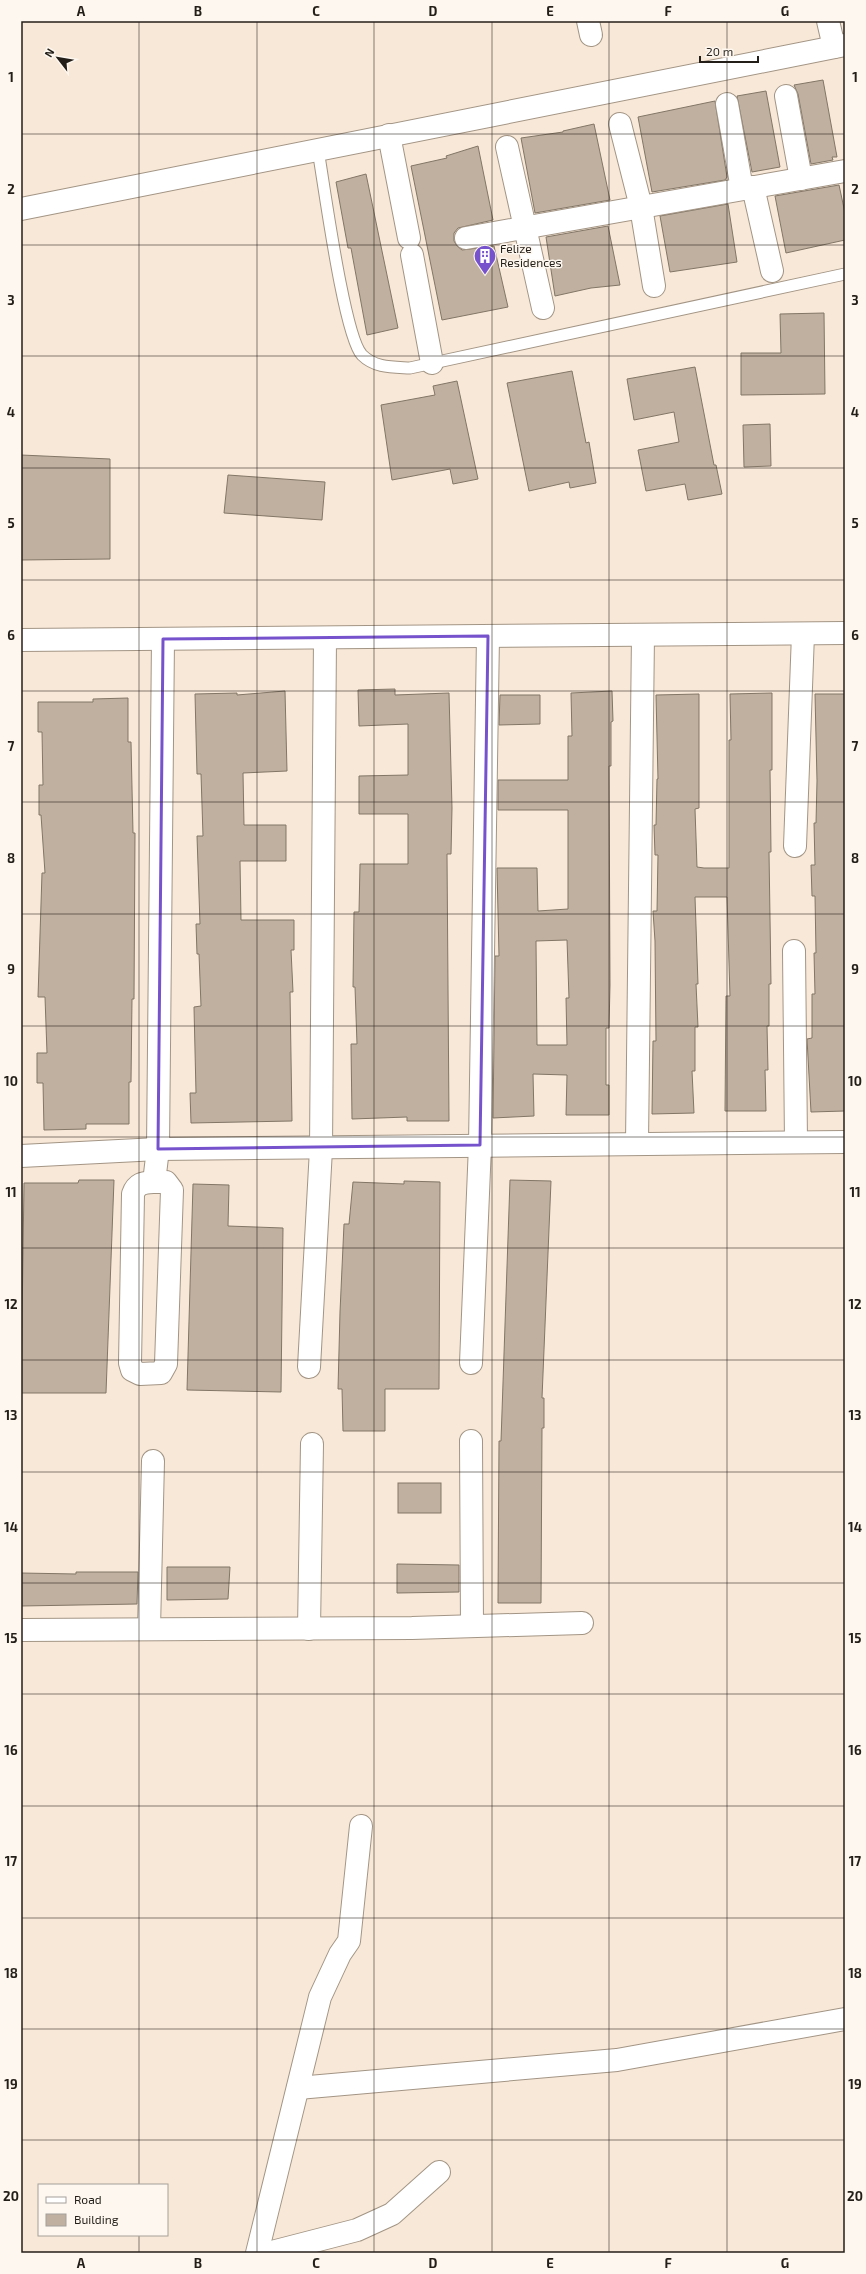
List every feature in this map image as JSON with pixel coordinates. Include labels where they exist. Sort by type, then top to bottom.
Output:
[{"type":"street","points":[[21,209],[840,46],[828,21]]},
{"type":"street","points":[[786,96],[800,179]]},
{"type":"street","points":[[726,104],[772,271]]},
{"type":"street","points":[[620,124],[641,207],[654,286]]},
{"type":"street","points":[[389,136],[411,246],[432,364]]},
{"type":"street","points":[[507,146],[543,308]]},
{"type":"street","points":[[466,238],[845,171]]},
{"type":"street","points":[[21,640],[845,633]]},
{"type":"street","points":[[795,846],[803,634]]},
{"type":"street","points":[[637,1143],[643,635]]},
{"type":"street","points":[[471,1363],[480,1145],[488,636]]},
{"type":"street","points":[[309,1367],[321,1149],[325,638]]},
{"type":"street","points":[[154,1182],[158,1149],[163,639]]},
{"type":"street","points":[[794,951],[796,1142]]},
{"type":"street","points":[[21,1156],[158,1149],[321,1149],[480,1145],[845,1142]]},
{"type":"street","points":[[154,1182],[166,1182],[172,1190],[166,1364],[161,1373],[140,1374],[132,1370],[130,1363],[133,1194],[136,1187],[141,1183],[154,1182]]},
{"type":"street","points":[[471,1441],[472,1626]]},
{"type":"street","points":[[309,1629],[312,1444]]},
{"type":"street","points":[[149,1629],[153,1461]]},
{"type":"street","points":[[21,1630],[309,1629],[582,1622]]},
{"type":"street","points":[[257,2253],[320,1997],[340,1954],[349,1941],[361,1826]]},
{"type":"street","points":[[298,2088],[617,2060],[845,2019]]},
{"type":"street","points":[[268,2253],[357,2230],[392,2214],[439,2172]]},
{"type":"lane","points":[[318,150],[346,306],[355,346],[372,363],[386,367],[410,368],[432,364],[845,274]]},
{"type":"highlighted area","points":[[488,636],[480,1145],[158,1149],[163,639]]},
{"type":"building","points":[[823,80],[837,157],[832,157],[833,160],[811,164],[798,94],[794,85]]},
{"type":"building","points":[[766,91],[780,167],[752,172],[737,96]]},
{"type":"building","points":[[715,101],[727,177],[725,180],[652,192],[638,117]]},
{"type":"building","points":[[594,124],[610,200],[535,213],[521,138],[563,132]]},
{"type":"building","points":[[478,146],[493,220],[458,228],[454,233],[454,241],[462,250],[494,246],[508,307],[442,320],[411,166],[447,158],[446,156]]},
{"type":"building","points":[[366,174],[398,328],[367,335],[351,248],[348,248],[336,182]]},
{"type":"building","points":[[839,185],[845,213],[845,240],[786,253],[775,196]]},
{"type":"building","points":[[728,204],[737,262],[670,272],[660,216]]},
{"type":"building","points":[[608,226],[620,285],[591,288],[555,296],[546,237]]},
{"type":"building","points":[[824,313],[825,394],[741,395],[741,353],[781,353],[780,314]]},
{"type":"building","points":[[695,367],[714,465],[716,465],[722,494],[688,500],[685,484],[646,491],[638,450],[679,442],[674,412],[634,420],[627,379]]},
{"type":"building","points":[[572,371],[586,443],[589,442],[596,483],[570,488],[569,482],[529,491],[507,383]]},
{"type":"building","points":[[457,381],[478,479],[453,484],[450,469],[392,480],[381,405],[435,395],[433,386]]},
{"type":"building","points":[[770,424],[771,466],[744,467],[743,425]]},
{"type":"building","points":[[21,455],[110,459],[110,559],[21,560]]},
{"type":"building","points":[[228,475],[325,482],[322,520],[224,513]]},
{"type":"building","points":[[395,689],[395,695],[449,693],[452,808],[451,854],[447,854],[449,1121],[407,1121],[407,1117],[352,1119],[351,1044],[357,1044],[355,987],[353,987],[354,912],[359,912],[360,864],[408,864],[408,814],[359,814],[359,776],[408,775],[408,724],[359,726],[358,690]]},
{"type":"building","points":[[285,691],[287,771],[243,773],[244,825],[286,825],[286,861],[240,861],[241,920],[294,920],[294,950],[291,950],[293,992],[290,992],[292,1121],[191,1123],[190,1093],[196,1093],[194,1007],[201,1006],[196,924],[200,924],[197,836],[203,836],[201,774],[197,774],[195,694],[237,693],[237,695]]},
{"type":"building","points":[[612,691],[613,721],[611,722],[611,766],[609,766],[610,985],[609,1028],[606,1028],[606,1085],[609,1085],[609,1115],[566,1115],[567,1075],[533,1074],[534,1116],[493,1118],[495,956],[499,956],[497,868],[537,868],[538,911],[568,909],[568,810],[498,810],[498,780],[568,780],[568,736],[572,736],[571,693]],"holes":[[[567,940],[569,998],[566,998],[567,1045],[537,1045],[536,941]]]},
{"type":"building","points":[[772,693],[772,770],[770,770],[771,852],[769,852],[771,984],[769,984],[769,1026],[767,1026],[768,1070],[765,1070],[766,1111],[725,1111],[726,996],[730,996],[727,897],[695,897],[698,1027],[695,1027],[695,1071],[692,1071],[694,1113],[652,1114],[653,1041],[656,1041],[655,941],[653,911],[657,911],[658,855],[655,855],[654,825],[656,825],[658,779],[656,695],[699,694],[699,808],[695,809],[697,867],[729,868],[729,740],[731,740],[730,694]]},
{"type":"building","points":[[815,694],[845,694],[845,1111],[811,1112],[807,1039],[812,1038],[812,994],[815,994],[814,953],[816,953],[815,896],[812,896],[811,865],[815,865],[814,823],[816,823],[817,781]]},
{"type":"building","points":[[500,695],[540,695],[540,724],[499,725]]},
{"type":"building","points":[[128,698],[128,742],[131,742],[133,833],[135,833],[134,999],[132,999],[129,1124],[86,1124],[86,1129],[44,1130],[43,1083],[37,1083],[37,1053],[47,1053],[45,997],[38,997],[42,873],[45,873],[41,815],[39,815],[39,785],[43,785],[42,732],[38,732],[38,702],[93,702],[93,699]]},
{"type":"building","points":[[79,1180],[114,1180],[106,1393],[21,1393],[24,1183],[78,1183]]},
{"type":"building","points":[[510,1180],[551,1181],[542,1398],[544,1398],[544,1428],[542,1428],[541,1603],[498,1603],[499,1441],[501,1441]]},
{"type":"building","points":[[404,1181],[440,1182],[439,1389],[385,1389],[385,1431],[343,1431],[342,1389],[338,1389],[340,1312],[344,1224],[349,1224],[353,1182],[404,1184]]},
{"type":"building","points":[[193,1184],[229,1185],[228,1226],[283,1228],[281,1392],[187,1390]]},
{"type":"building","points":[[398,1483],[441,1483],[441,1513],[398,1513]]},
{"type":"building","points":[[397,1564],[459,1565],[459,1592],[397,1593]]},
{"type":"building","points":[[167,1567],[230,1567],[228,1599],[167,1600]]},
{"type":"building","points":[[76,1572],[138,1572],[137,1604],[21,1606],[21,1573],[76,1574]]},
{"type":"place","name":"Felize Residences","points":[[485,276]]}]
